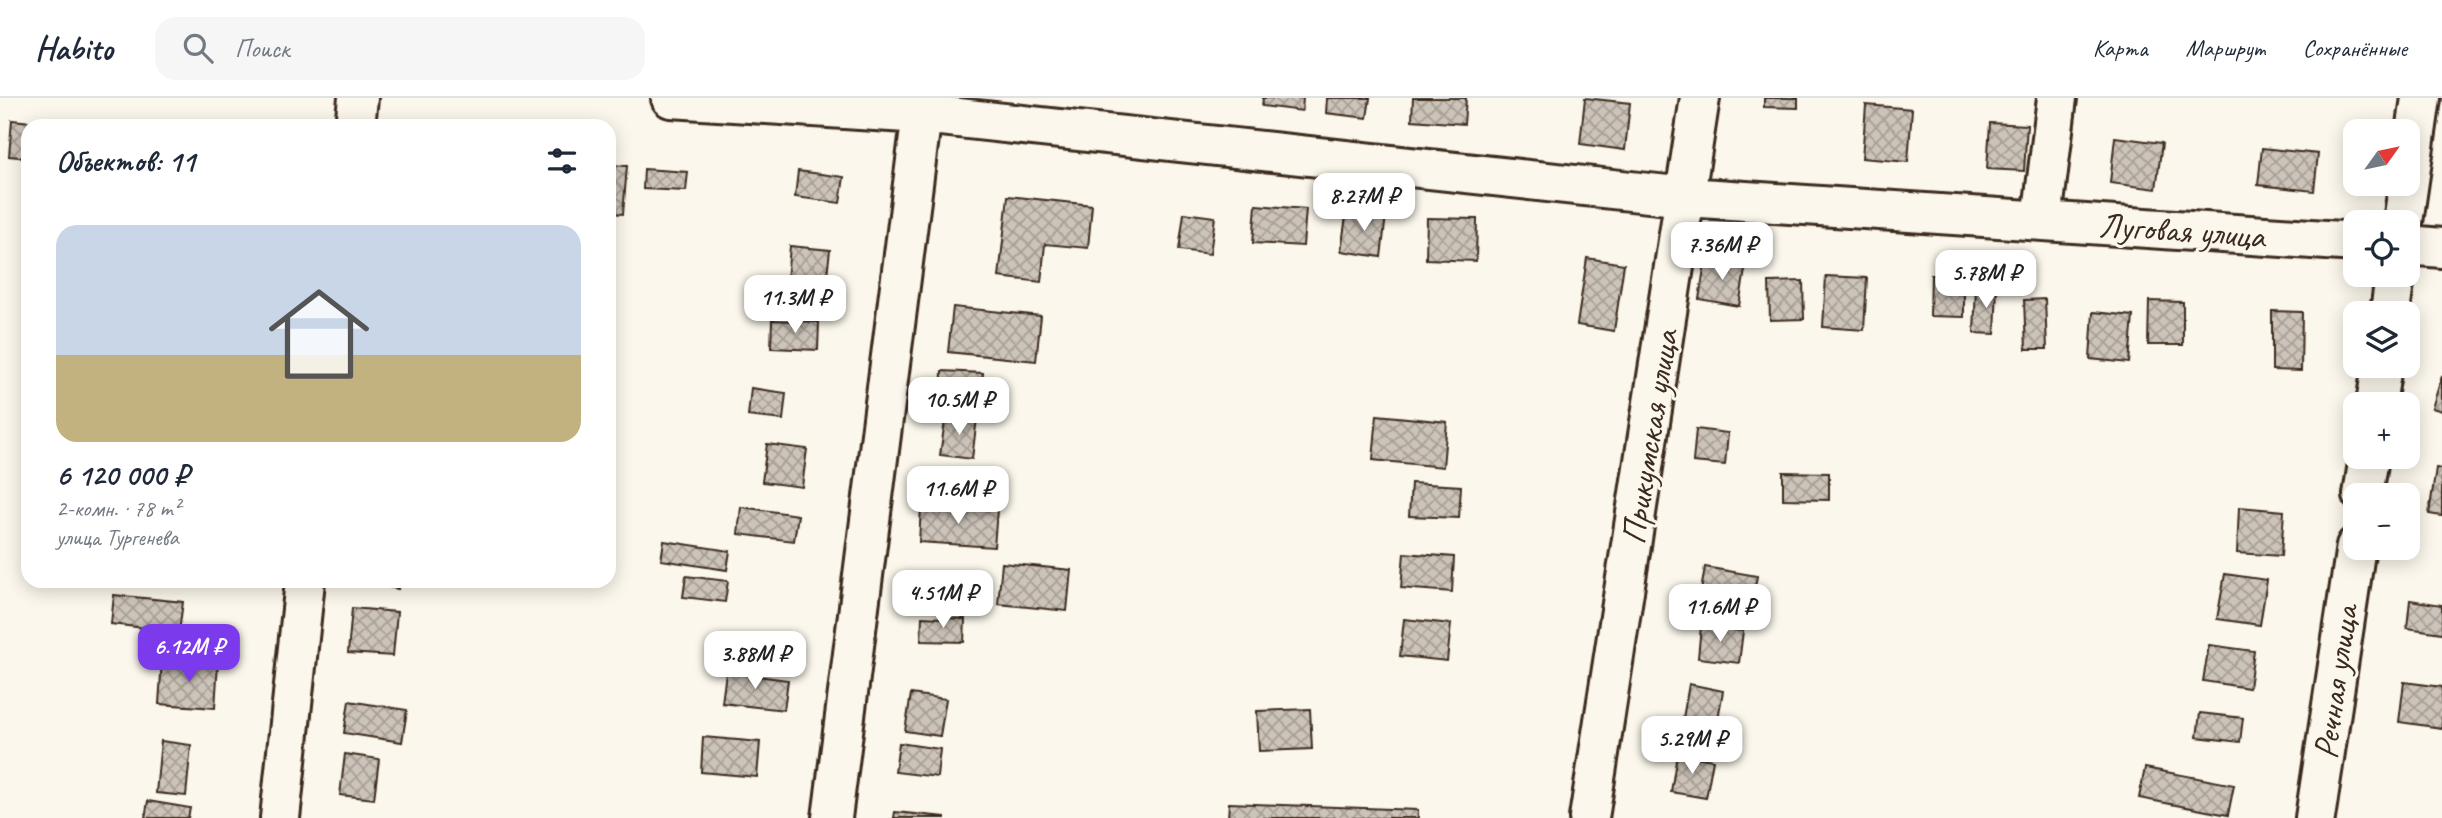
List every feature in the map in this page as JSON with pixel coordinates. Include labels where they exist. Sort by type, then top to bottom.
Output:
[{"type":"street","points":[[356,119],[358,98]]},
{"type":"street","name":"Луговая улица","points":[[671,98],[923,106],[1686,197],[2343,241]]},
{"type":"street","name":"Прикумская улица","points":[[1589,818],[1700,98]]},
{"type":"street","points":[[2042,220],[2057,98]]},
{"type":"street","points":[[2405,210],[2421,98]]},
{"type":"street","points":[[832,818],[923,106]]},
{"type":"street","points":[[2420,246],[2442,248]]},
{"type":"street","name":"Речная улица","points":[[2315,818],[2354,560]]},
{"type":"street","points":[[280,818],[304,588]]},
{"type":"building","points":[[1263,98],[1303,98],[1302,111],[1262,106]]},
{"type":"building","points":[[1327,98],[1370,98],[1367,118],[1326,113]]},
{"type":"building","points":[[1413,98],[1466,98],[1464,124],[1412,120]]},
{"type":"building","points":[[1585,98],[1630,103],[1625,150],[1580,144]]},
{"type":"building","points":[[1764,98],[1798,98],[1798,108],[1764,107]]},
{"type":"building","points":[[1866,105],[1912,109],[1908,162],[1862,158]]},
{"type":"building","points":[[12,120],[21,121],[21,157],[9,156]]},
{"type":"building","points":[[1990,123],[2027,125],[2024,171],[1987,169]]},
{"type":"building","points":[[2115,137],[2162,143],[2156,189],[2110,183]]},
{"type":"building","points":[[2262,148],[2318,154],[2314,191],[2258,185]]},
{"type":"building","points":[[616,165],[627,166],[623,214],[616,214]]},
{"type":"building","points":[[644,169],[688,172],[686,191],[643,189]]},
{"type":"building","points":[[798,171],[844,177],[840,203],[795,197]]},
{"type":"building","points":[[1008,196],[1092,205],[1088,248],[1045,244],[1041,282],[999,277]]},
{"type":"building","points":[[1256,205],[1306,209],[1303,246],[1253,243]]},
{"type":"building","points":[[1347,209],[1386,215],[1381,257],[1341,251]]},
{"type":"building","points":[[1184,213],[1215,217],[1210,254],[1179,250]]},
{"type":"building","points":[[1427,218],[1477,219],[1476,261],[1426,259]]},
{"type":"building","points":[[790,246],[830,250],[826,284],[787,280]]},
{"type":"building","points":[[1706,257],[1746,264],[1739,306],[1699,299]]},
{"type":"building","points":[[1587,258],[1624,264],[1614,331],[1577,325]]},
{"type":"building","points":[[1931,275],[1964,275],[1964,317],[1930,316]]},
{"type":"building","points":[[1826,276],[1867,278],[1864,330],[1823,327]]},
{"type":"building","points":[[1803,281],[1804,319],[1770,320],[1769,282]]},
{"type":"building","points":[[1976,286],[1997,287],[1995,334],[1974,333]]},
{"type":"building","points":[[2045,299],[2047,349],[2026,349],[2024,300]]},
{"type":"building","points":[[2149,301],[2183,302],[2183,345],[2148,345]]},
{"type":"building","points":[[953,307],[1041,316],[1036,361],[948,352]]},
{"type":"building","points":[[2272,311],[2302,312],[2301,371],[2272,370]]},
{"type":"building","points":[[2093,312],[2133,316],[2129,363],[2090,359]]},
{"type":"building","points":[[772,320],[819,322],[818,350],[771,348]]},
{"type":"building","points":[[942,371],[983,373],[981,404],[941,402]]},
{"type":"building","points":[[2442,376],[2442,411],[2432,408]]},
{"type":"building","points":[[751,388],[786,393],[783,420],[748,416]]},
{"type":"building","points":[[946,414],[977,418],[972,459],[940,455]]},
{"type":"building","points":[[1377,415],[1447,422],[1443,467],[1373,460]]},
{"type":"building","points":[[1696,429],[1728,433],[1725,465],[1693,462]]},
{"type":"building","points":[[767,444],[807,449],[802,487],[762,482]]},
{"type":"building","points":[[2436,468],[2442,469],[2442,516],[2429,514]]},
{"type":"building","points":[[1783,472],[1829,473],[1829,500],[1783,499]]},
{"type":"building","points":[[1411,483],[1461,486],[1459,518],[1409,516]]},
{"type":"building","points":[[921,506],[997,510],[994,547],[919,542]]},
{"type":"building","points":[[741,507],[798,515],[794,541],[738,534]]},
{"type":"building","points":[[2239,507],[2284,511],[2281,556],[2237,553]]},
{"type":"building","points":[[664,541],[730,551],[727,570],[661,560]]},
{"type":"building","points":[[1404,553],[1454,557],[1452,592],[1401,588]]},
{"type":"building","points":[[1002,563],[1071,570],[1067,611],[998,604]]},
{"type":"building","points":[[1705,567],[1757,576],[1750,612],[1699,603]]},
{"type":"building","points":[[2225,574],[2267,580],[2260,625],[2217,619]]},
{"type":"building","points":[[686,576],[728,581],[725,602],[683,597]]},
{"type":"building","points":[[114,595],[183,602],[179,632],[111,624]]},
{"type":"building","points":[[2410,600],[2442,605],[2442,633],[2407,628]]},
{"type":"building","points":[[352,608],[397,612],[393,656],[348,653]]},
{"type":"building","points":[[922,617],[965,619],[964,642],[921,641]]},
{"type":"building","points":[[1404,619],[1451,624],[1447,661],[1400,656]]},
{"type":"building","points":[[1701,626],[1743,631],[1739,663],[1698,658]]},
{"type":"building","points":[[2209,645],[2254,651],[2249,688],[2203,681]]},
{"type":"building","points":[[162,659],[218,663],[215,708],[159,704]]},
{"type":"building","points":[[726,672],[788,680],[784,710],[722,703]]},
{"type":"building","points":[[2404,682],[2442,687],[2442,728],[2399,722]]},
{"type":"building","points":[[1689,684],[1723,691],[1716,730],[1682,724]]},
{"type":"building","points":[[911,694],[946,699],[940,736],[905,731]]},
{"type":"building","points":[[349,701],[407,710],[402,742],[344,733]]},
{"type":"building","points":[[1310,709],[1312,749],[1259,751],[1257,711]]},
{"type":"building","points":[[2200,713],[2243,718],[2240,742],[2197,737]]},
{"type":"building","points":[[703,737],[760,742],[757,777],[701,772]]},
{"type":"building","points":[[161,741],[191,745],[186,796],[156,793]]},
{"type":"building","points":[[899,743],[940,749],[937,777],[895,772]]},
{"type":"building","points":[[345,754],[379,759],[374,799],[340,795]]},
{"type":"building","points":[[1677,754],[1713,760],[1706,798],[1671,792]]},
{"type":"building","points":[[2145,768],[2234,785],[2228,815],[2139,798]]},
{"type":"building","points":[[148,801],[190,808],[188,818],[145,818]]},
{"type":"building","points":[[1229,803],[1418,810],[1418,818],[1228,818]]},
{"type":"building","points":[[895,812],[945,817],[945,818],[894,818]]}]
